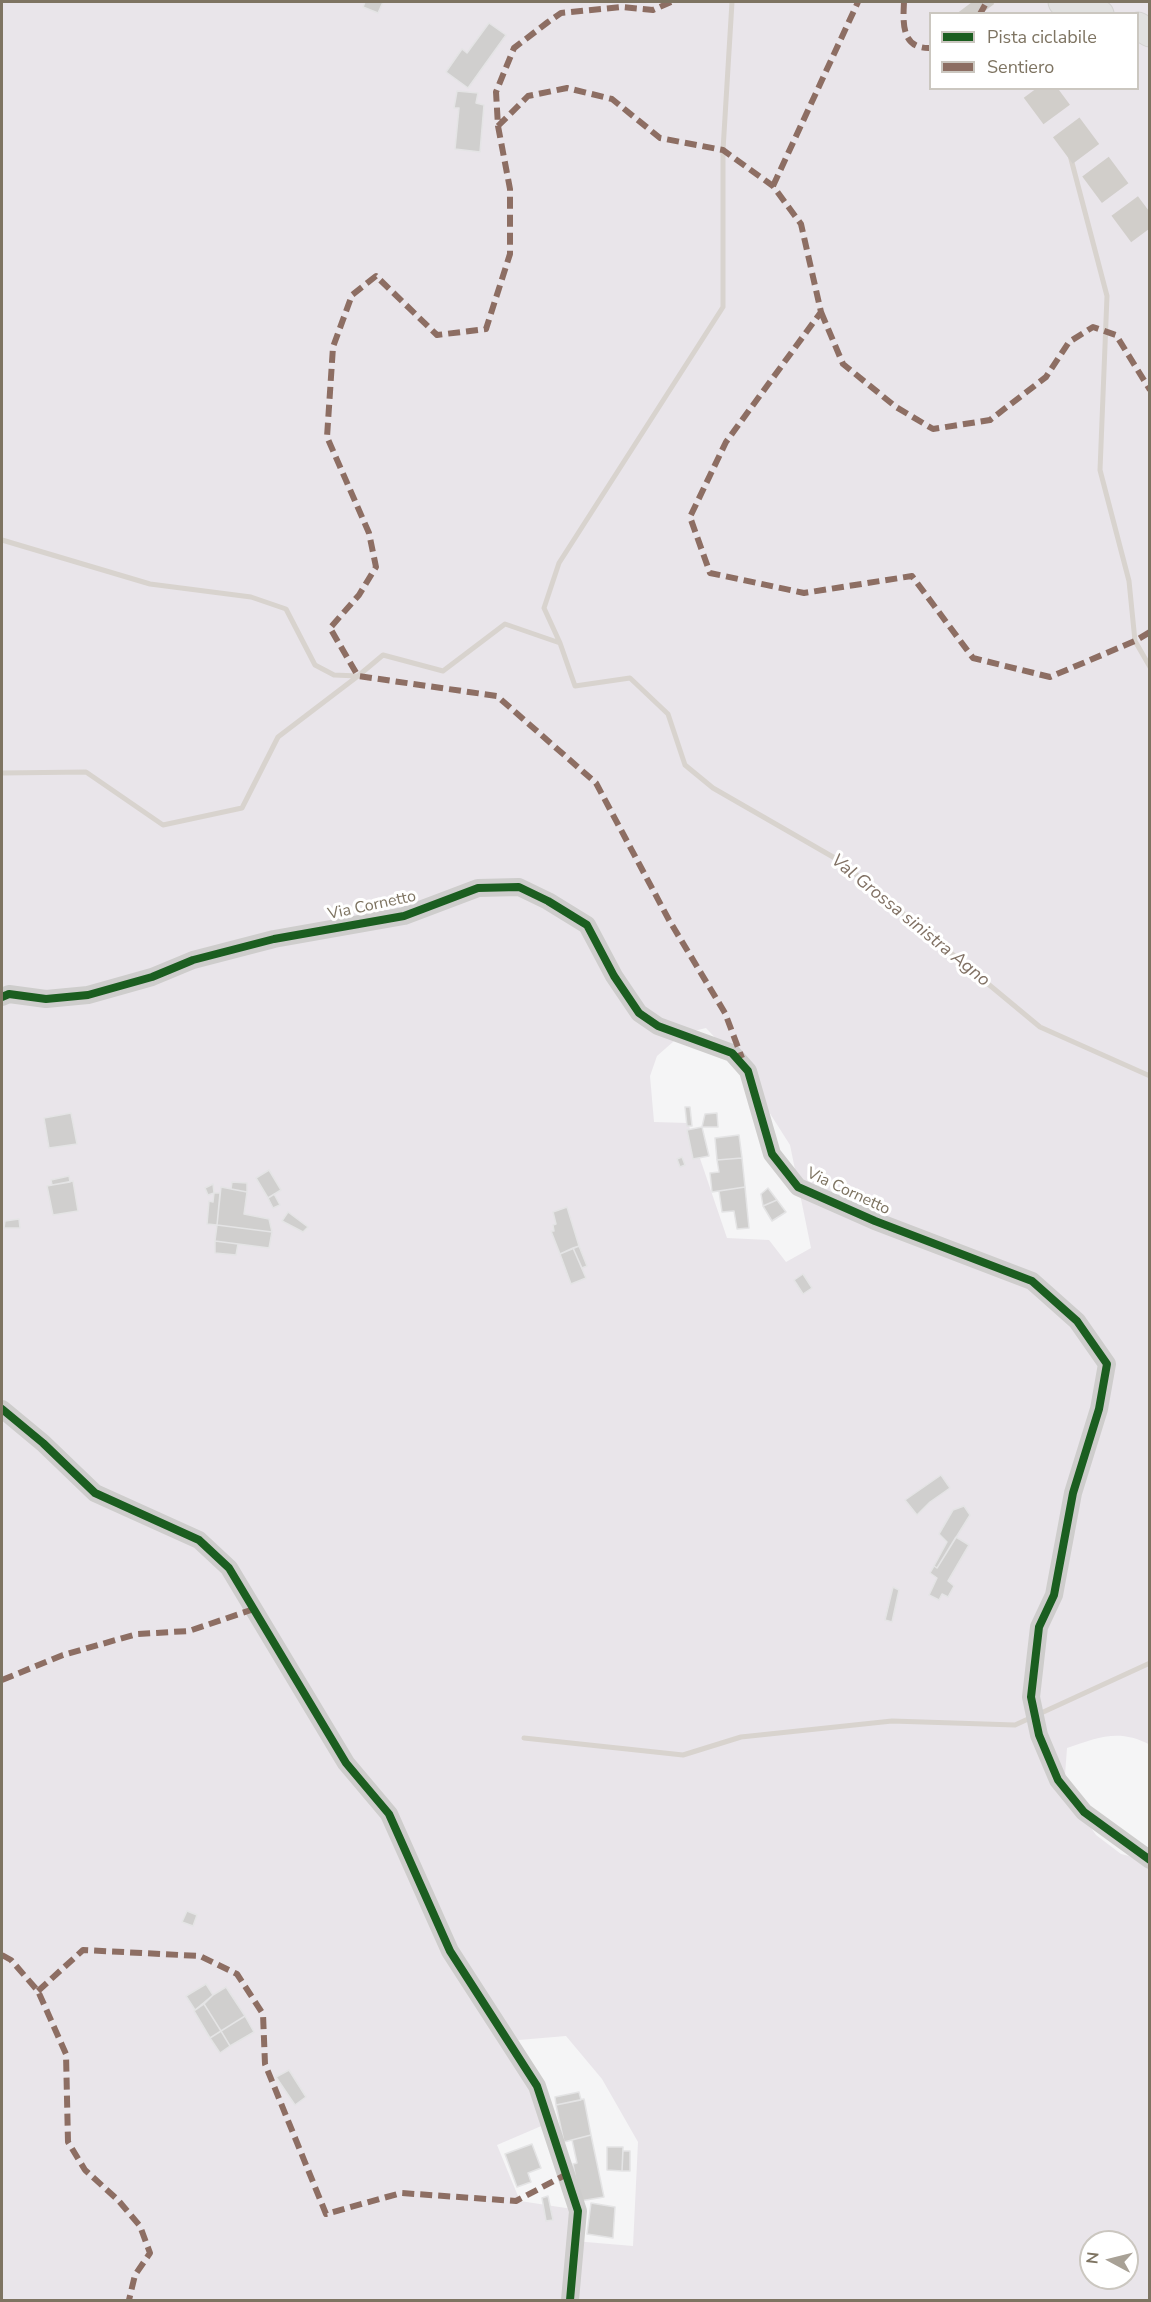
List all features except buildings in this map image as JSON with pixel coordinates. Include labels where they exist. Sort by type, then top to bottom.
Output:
[{"type":"street","points":[[1062,2],[1094,12]]},
{"type":"street","name":"Via Cornetto","points":[[2,997],[9,994],[46,999],[88,995],[152,977],[193,960],[274,939],[404,916],[478,888],[519,887],[587,925],[614,976],[639,1013],[658,1026],[732,1053],[747,1071],[772,1154],[798,1187],[875,1221],[1032,1281],[1077,1321],[1107,1364],[1099,1409],[1073,1493],[1053,1594],[1039,1627],[1032,1704],[1037,1728],[1058,1780],[1084,1812],[1149,1860]]},
{"type":"street","points":[[2,1409],[43,1443],[95,1493],[199,1540],[229,1568],[346,1763],[389,1814],[450,1951],[537,2086],[578,2211],[570,2301]]},
{"type":"shaded area","points":[[2,2],[1149,2],[1150,1745],[1128,1737],[1108,1736],[1067,1748],[1065,1775],[1076,1806],[1096,1835],[1121,1854],[1149,1861],[1149,2300],[2,2300]],"holes":[[[706,1028],[736,1060],[790,1145],[811,1248],[786,1262],[769,1240],[727,1238],[688,1123],[654,1122],[650,1076],[657,1056],[682,1034]],[[566,2036],[602,2079],[638,2142],[633,2246],[574,2241],[579,2210],[520,2201],[497,2145],[546,2124],[507,2041]]]},
{"type":"waterway","points":[[560,643],[544,608],[559,563],[723,307],[723,150],[732,2]]},
{"type":"waterway","points":[[1065,136],[1107,296],[1100,470],[1129,581],[1135,641],[1150,667]]},
{"type":"waterway","name":"Val Grossa sinistra Agno","points":[[2,540],[150,584],[251,597],[286,609],[315,665],[334,675],[358,676],[383,655],[443,671],[505,624],[560,643],[575,686],[630,678],[668,714],[685,765],[713,788],[840,861],[1040,1027],[1150,1076]]},
{"type":"waterway","points":[[2,773],[86,772],[163,825],[242,808],[278,737],[358,676]]},
{"type":"waterway","points":[[524,1738],[683,1755],[741,1737],[892,1721],[1015,1725],[1150,1663]]},
{"type":"tunnel","points":[[972,2],[980,12]]},
{"type":"tunnel","points":[[1038,90],[1150,240]]},
{"type":"marked path","points":[[671,2],[653,10],[622,7],[561,13],[548,22],[514,48],[496,92],[498,126],[528,96],[567,88],[612,99],[660,138],[723,150],[773,186],[801,224],[821,312],[726,442],[690,517],[710,573],[804,593],[912,576],[973,658],[1050,677],[1135,641],[1150,632]]},
{"type":"marked path","points":[[773,186],[858,2]]},
{"type":"marked path","points":[[904,2],[904,26],[909,39],[914,44],[929,48]]},
{"type":"marked path","points":[[981,12],[985,5]]},
{"type":"marked path","points":[[498,126],[510,189],[510,254],[486,329],[437,335],[376,276],[352,295],[333,347],[327,437],[369,533],[376,567],[359,595],[330,628],[358,676],[497,696],[596,783],[669,920],[725,1013],[742,1058]]},
{"type":"marked path","points":[[821,312],[843,364],[896,407],[933,429],[990,420],[1046,377],[1069,342],[1093,327],[1116,335],[1150,390]]},
{"type":"marked path","points":[[2,1680],[63,1655],[137,1634],[189,1631],[254,1609]]},
{"type":"marked path","points":[[38,1991],[83,1950],[200,1956],[237,1974],[263,2014],[265,2064],[326,2214],[401,2193],[516,2201],[567,2174]]},
{"type":"marked path","points":[[2,1955],[11,1960],[38,1991],[66,2054],[68,2142],[85,2170],[118,2200],[140,2226],[150,2253],[135,2275],[129,2300]]},
{"type":"cycle path","points":[[2,997],[9,994],[46,999],[88,995],[152,977],[193,960],[274,939],[404,916],[478,888],[519,887],[548,901],[587,925],[614,976],[639,1013],[658,1026],[732,1053],[748,1071],[772,1154],[798,1187],[875,1221],[1032,1281],[1077,1321],[1107,1364],[1099,1409],[1073,1493],[1054,1595],[1039,1627],[1031,1697],[1039,1735],[1058,1780],[1084,1812],[1150,1860]]},
{"type":"cycle path","points":[[2,1409],[43,1443],[95,1493],[199,1540],[229,1568],[346,1763],[389,1814],[450,1951],[537,2086],[578,2211],[570,2300]]}]
